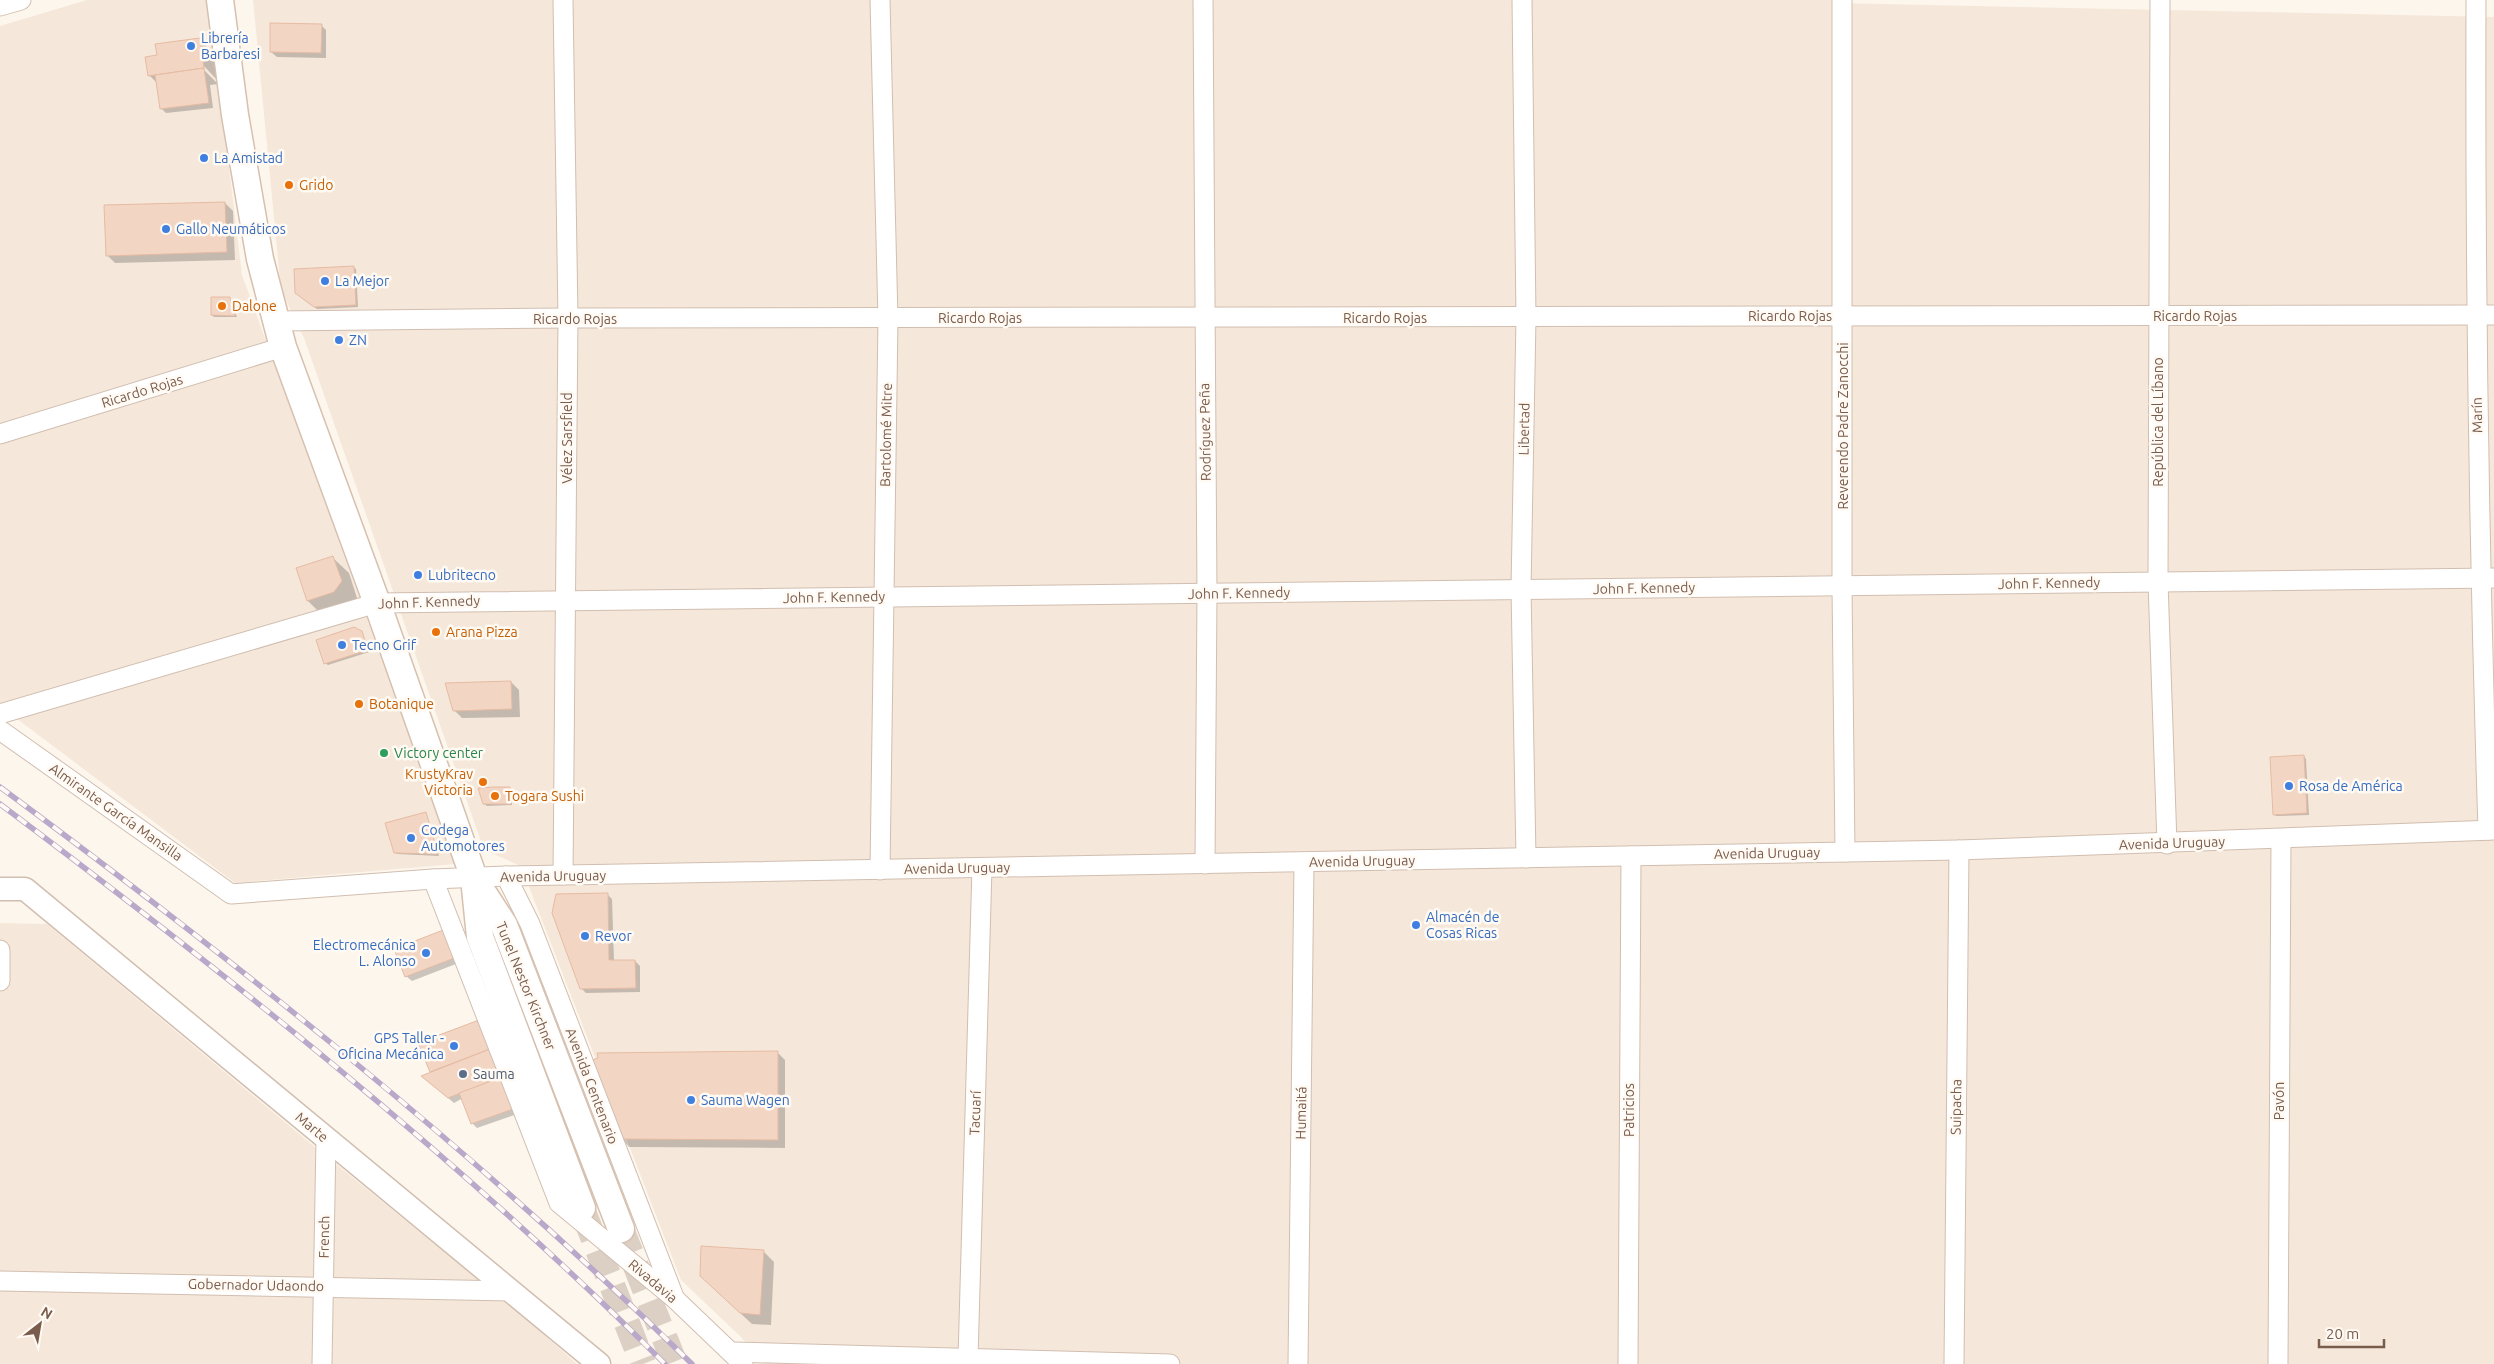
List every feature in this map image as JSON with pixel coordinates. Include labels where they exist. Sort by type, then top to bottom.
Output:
[{"type":"main road","points":[[220,0],[236,115],[260,259],[276,321],[284,348],[377,602],[474,878]]},
{"type":"main road","name":"Tunel Nestor Kirchner","points":[[474,878],[480,937],[571,1206]]},
{"type":"main road","name":"Tunel Nestor Kirchner","points":[[474,878],[504,925],[621,1229]]},
{"type":"street","points":[[0,6],[21,0]]},
{"type":"street","name":"Vélez Sarsfield","points":[[563,0],[568,318],[563,875]]},
{"type":"street","name":"Bartolomé Mitre","points":[[880,0],[888,319],[880,870]]},
{"type":"street","name":"Rodríguez Peña","points":[[1203,0],[1207,593],[1206,864]]},
{"type":"street","name":"Libertad","points":[[1522,0],[1526,318],[1521,589],[1526,858]]},
{"type":"street","name":"Reverendo Padre Zanocchi","points":[[1842,0],[1842,586],[1845,852]]},
{"type":"street","name":"República del Líbano","points":[[2160,0],[2158,582],[2168,844]]},
{"type":"street","name":"Marín","points":[[2476,0],[2485,315],[2491,830]]},
{"type":"street","name":"Ricardo Rojas","points":[[276,321],[568,318],[888,319],[2485,315]]},
{"type":"street","name":"Ricardo Rojas","points":[[0,434],[284,348]]},
{"type":"street","name":"John F. Kennedy","points":[[0,714],[377,602],[2487,578]]},
{"type":"street","name":"Almirante García Mansilla","points":[[0,730],[231,894]]},
{"type":"street","name":"Avenida Uruguay","points":[[231,894],[433,879],[506,876],[1959,850],[2168,844],[2491,830]]},
{"type":"street","name":"Pavón","points":[[2278,1364],[2281,839]]},
{"type":"street","name":"Suipacha","points":[[1954,1364],[1959,850]]},
{"type":"street","name":"Patricios","points":[[1628,1364],[1631,856]]},
{"type":"street","name":"Humaitá","points":[[1298,1364],[1304,862]]},
{"type":"street","name":"Tacuarí","points":[[968,1358],[982,868]]},
{"type":"street","name":"Avenida Centenario","points":[[506,876],[530,924],[674,1298]]},
{"type":"street","points":[[433,879],[571,1206]]},
{"type":"street","name":"Marte","points":[[0,889],[24,889],[599,1364]]},
{"type":"street","points":[[0,950],[0,981]]},
{"type":"street","name":"French","points":[[322,1364],[326,1139]]},
{"type":"street","name":"Rivadavia","points":[[571,1206],[738,1358]]},
{"type":"street","name":"Gobernador Udaondo","points":[[0,1281],[511,1291]]},
{"type":"street","points":[[738,1358],[968,1358],[1170,1364]]},
{"type":"shaded area","points":[[87,0],[209,0],[242,275],[456,864],[235,883],[0,706],[0,26]]},
{"type":"shaded area","points":[[253,0],[1835,0],[1835,3],[2494,17],[2494,1364],[765,1364],[741,1337],[681,1280],[521,866],[484,850],[304,338],[281,290]]},
{"type":"shaded area","points":[[0,923],[47,924],[310,1143],[516,1310],[577,1364],[0,1364]]},
{"type":"building","points":[[270,23],[322,24],[321,53],[270,52]]},
{"type":"building","points":[[200,38],[204,68],[148,76],[145,57],[157,55],[155,44]]},
{"type":"building","points":[[204,68],[209,103],[160,109],[155,75]]},
{"type":"building","name":"Gallo Neumáticos","points":[[225,202],[227,252],[106,256],[104,205]]},
{"type":"building","name":"La Mejor","points":[[354,266],[356,305],[314,307],[295,293],[294,269]]},
{"type":"building","points":[[211,297],[230,297],[235,316],[211,315]]},
{"type":"building","points":[[333,556],[342,581],[334,592],[307,601],[296,568]]},
{"type":"building","name":"Tecno Grif","points":[[354,627],[362,631],[368,650],[324,664],[316,640]]},
{"type":"building","points":[[511,681],[512,709],[453,711],[445,683]]},
{"type":"building","name":"Rosa de América","points":[[2304,755],[2307,813],[2273,815],[2270,757]]},
{"type":"building","name":"Togara Sushi","points":[[510,787],[511,804],[483,804],[478,788]]},
{"type":"building","name":"Codega Automotores","points":[[426,812],[438,854],[394,853],[385,823]]},
{"type":"building","name":"Revor","points":[[608,893],[609,960],[635,960],[636,988],[580,989],[552,913],[556,894]]},
{"type":"building","name":"Electromecánica L. Alonso","points":[[446,929],[457,957],[405,977],[394,949]]},
{"type":"building","name":"GPS Taller - Oficina Mecánica","points":[[479,1020],[490,1049],[430,1072],[418,1043]]},
{"type":"building","name":"Sauma","points":[[490,1049],[502,1077],[448,1098],[421,1076]]},
{"type":"building","name":"Sauma Wagen","points":[[778,1051],[778,1140],[620,1139],[589,1061],[598,1058],[597,1053]]},
{"type":"building","points":[[502,1077],[513,1109],[471,1124],[459,1093]]},
{"type":"building","points":[[701,1246],[764,1250],[760,1315],[740,1313],[700,1276]]},
{"type":"tunnel","points":[[584,1214],[643,1364]]},
{"type":"tunnel","points":[[621,1229],[675,1364]]},
{"type":"railway","points":[[0,787],[180,923],[356,1063],[527,1210],[692,1364]]},
{"type":"railway","points":[[0,804],[173,936],[343,1072],[507,1214],[665,1364]]},
{"type":"place","name":"Librería Barbaresi","points":[[191,46]]},
{"type":"place","name":"La Amistad","points":[[204,158]]},
{"type":"place","name":"Grido","points":[[289,185]]},
{"type":"place","name":"Gallo Neumáticos","points":[[166,229]]},
{"type":"place","name":"La Mejor","points":[[325,281]]},
{"type":"place","name":"Dalone","points":[[222,306]]},
{"type":"place","name":"ZN","points":[[339,340]]},
{"type":"place","name":"Lubritecno","points":[[418,575]]},
{"type":"place","name":"Arana Pizza","points":[[436,632]]},
{"type":"place","name":"Tecno Grif","points":[[342,645]]},
{"type":"place","name":"Botanique","points":[[359,704]]},
{"type":"place","name":"Victory center","points":[[384,753]]},
{"type":"place","name":"KrustyKrav Victoria","points":[[483,782]]},
{"type":"place","name":"Rosa de América","points":[[2289,786]]},
{"type":"place","name":"Togara Sushi","points":[[495,796]]},
{"type":"place","name":"Codega Automotores","points":[[411,838]]},
{"type":"place","name":"Almacén de Cosas Ricas","points":[[1416,925]]},
{"type":"place","name":"Revor","points":[[585,936]]},
{"type":"place","name":"Electromecánica L. Alonso","points":[[426,953]]},
{"type":"place","name":"GPS Taller - Oficina Mecánica","points":[[454,1046]]},
{"type":"place","name":"Sauma","points":[[463,1074]]},
{"type":"place","name":"Sauma Wagen","points":[[691,1100]]}]
